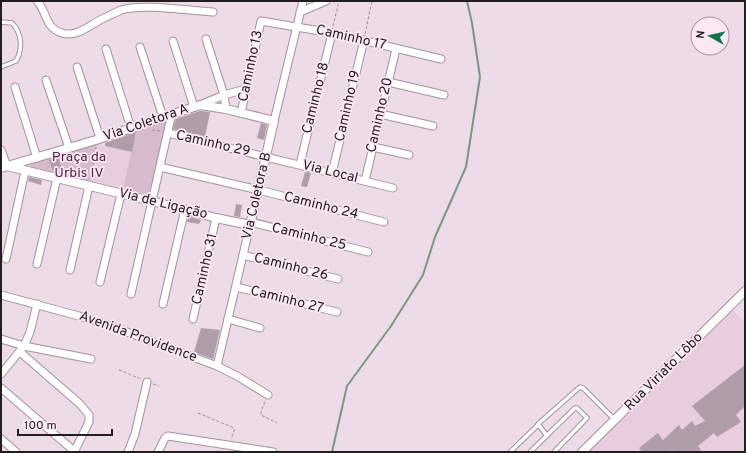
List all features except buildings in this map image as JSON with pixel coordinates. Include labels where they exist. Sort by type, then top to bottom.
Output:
[{"type":"street","points":[[37,1],[50,26],[57,31],[67,34],[74,33],[105,17],[128,8],[213,12]]},
{"type":"street","name":"Via Coletora B","points":[[217,366],[303,1]]},
{"type":"street","points":[[300,12],[326,1]]},
{"type":"street","name":"Caminho 17","points":[[261,21],[332,33],[441,59]]},
{"type":"street","name":"Caminho 13","points":[[240,113],[261,21]]},
{"type":"street","name":"Caminho 18","points":[[300,164],[332,33]]},
{"type":"street","points":[[206,39],[224,95],[226,110]]},
{"type":"street","points":[[173,40],[197,106]]},
{"type":"street","name":"Caminho 19","points":[[332,172],[364,40]]},
{"type":"street","points":[[140,47],[163,117]]},
{"type":"street","points":[[106,49],[131,128]]},
{"type":"street","name":"Caminho 20","points":[[365,180],[396,49]]},
{"type":"street","points":[[77,66],[98,139]]},
{"type":"street","points":[[46,80],[69,148]]},
{"type":"street","points":[[388,82],[444,95]]},
{"type":"street","points":[[15,87],[37,158]]},
{"type":"street","name":"Via Coletora A","points":[[4,167],[98,139],[197,106],[224,95],[246,89]]},
{"type":"street","name":"Via Coletora A","points":[[197,106],[226,110],[274,121]]},
{"type":"street","points":[[131,294],[172,114]]},
{"type":"street","points":[[380,114],[433,126]]},
{"type":"street","name":"Caminho 29","points":[[168,133],[266,156]]},
{"type":"street","points":[[373,147],[409,155]]},
{"type":"street","points":[[1,150],[4,167]]},
{"type":"street","name":"Via Local","points":[[266,156],[393,188]]},
{"type":"street","name":"Via de Ligação","points":[[4,167],[25,170],[216,218],[251,224]]},
{"type":"street","name":"Caminho 24","points":[[160,167],[259,190],[384,222]]},
{"type":"street","points":[[6,259],[25,170]]},
{"type":"street","points":[[36,264],[57,178]]},
{"type":"street","points":[[70,270],[89,186]]},
{"type":"street","points":[[100,282],[121,194]]},
{"type":"street","points":[[163,304],[185,209]]},
{"type":"street","name":"Caminho 31","points":[[193,319],[216,218]]},
{"type":"street","name":"Caminho 25","points":[[251,224],[368,252]]},
{"type":"street","name":"Caminho 26","points":[[243,255],[338,279]]},
{"type":"street","name":"Caminho 27","points":[[236,287],[337,312]]},
{"type":"street","name":"Rua Viriato Lôbo","points":[[582,452],[745,291]]},
{"type":"street","name":"Avenida Providence","points":[[1,295],[90,319],[217,366],[268,395]]},
{"type":"street","points":[[1,374],[22,349],[30,332],[37,304]]},
{"type":"street","points":[[228,319],[260,328]]},
{"type":"street","points":[[1,339],[22,349],[91,359]]},
{"type":"street","points":[[1,388],[74,452],[89,422],[90,415],[85,408],[22,349]]},
{"type":"street","points":[[128,452],[135,434],[147,382]]},
{"type":"street","points":[[158,452],[166,436],[273,452]]},
{"type":"street","points":[[1,439],[16,452]]},
{"type":"lane","points":[[1,22],[12,23],[16,26],[21,44],[21,50],[16,61],[1,67]]},
{"type":"lane","points":[[510,452],[580,387],[583,388],[615,420]]},
{"type":"lane","points":[[530,452],[575,408],[587,418],[554,452]]},
{"type":"lane","points":[[538,425],[547,436]]},
{"type":"path","points":[[332,33],[339,1]]},
{"type":"path","points":[[364,40],[372,1]]},
{"type":"path","name":"Caminho 29","points":[[148,129],[168,133]]},
{"type":"path","points":[[89,186],[98,139]]},
{"type":"path","points":[[119,370],[160,386]]},
{"type":"path","points":[[268,395],[261,414],[277,423]]},
{"type":"path","points":[[198,413],[234,428],[229,445]]},
{"type":"shaded area","points":[[96,144],[132,152],[123,189],[90,183]]},
{"type":"shaded area","points":[[731,308],[745,322],[745,452],[587,452]]},
{"type":"green space","points":[[168,119],[151,195],[123,189],[136,131]]},
{"type":"green space","name":"Praça da Urbis IV","points":[[96,144],[90,183],[31,169],[30,167],[31,164]]},
{"type":"waterway","points":[[332,452],[347,386],[391,326],[423,275],[435,237],[466,167],[480,77],[472,23],[467,1]]}]
